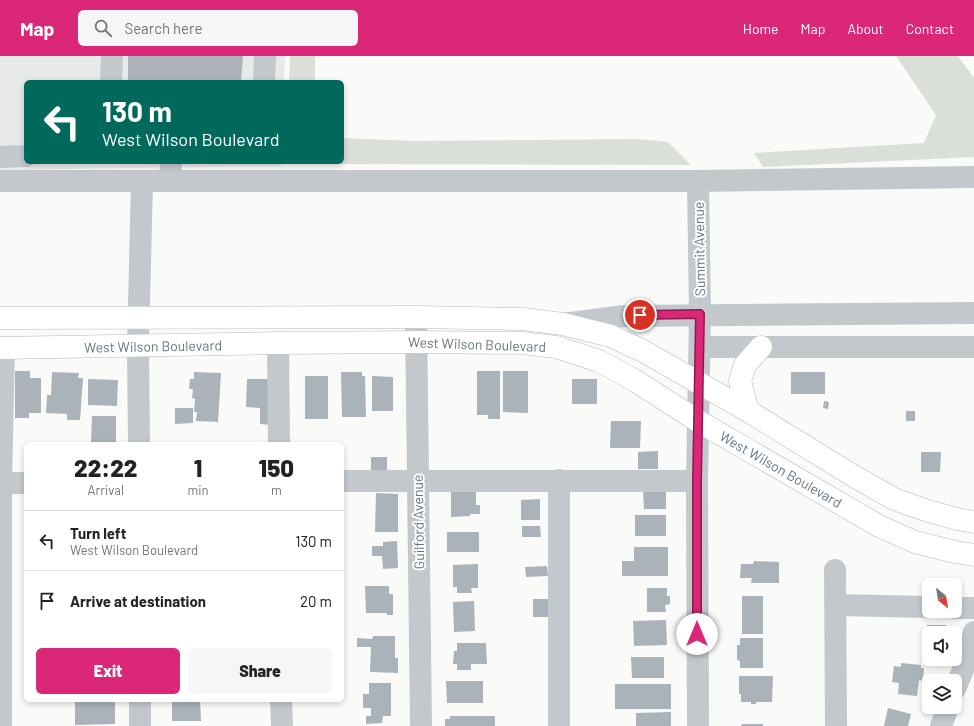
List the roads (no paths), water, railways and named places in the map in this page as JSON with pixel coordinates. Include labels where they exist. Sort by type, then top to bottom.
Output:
[{"type":"main road","name":"West Wilson Boulevard","points":[[0,318],[416,317],[523,319],[563,324],[611,336],[643,351],[748,411],[894,499],[925,510],[966,516]]},
{"type":"main road","name":"West Wilson Boulevard","points":[[2,348],[416,342],[522,343],[556,347],[599,361],[634,380],[698,421],[879,526],[915,542],[965,554]]},
{"type":"main road","points":[[748,411],[740,381],[745,365],[761,347]]},
{"type":"street","points":[[111,80],[112,56]]},
{"type":"street","points":[[264,80],[265,56]]},
{"type":"street","points":[[0,157],[24,156]]},
{"type":"street","points":[[0,181],[142,181],[171,172],[698,181],[974,176]]},
{"type":"street","points":[[139,442],[138,346],[142,181]]},
{"type":"street","name":"Summit Avenue","points":[[698,181],[700,314],[697,481],[698,726]]},
{"type":"street","name":"West Wilson Boulevard","points":[[563,324],[624,316],[700,314],[974,313]]},
{"type":"street","name":"Guilford Avenue","points":[[416,317],[420,726]]},
{"type":"street","points":[[278,343],[279,442]]},
{"type":"street","points":[[700,347],[974,347]]},
{"type":"street","points":[[1,726],[2,348]]},
{"type":"street","points":[[344,480],[697,481]]},
{"type":"street","points":[[559,480],[559,726]]},
{"type":"street","points":[[1,483],[24,483]]},
{"type":"street","points":[[835,570],[836,726]]},
{"type":"street","points":[[836,605],[922,607]]},
{"type":"street","points":[[962,608],[974,608]]},
{"type":"street","points":[[961,674],[973,641],[974,632]]},
{"type":"street","points":[[140,702],[140,726]]},
{"type":"street","points":[[281,702],[282,726]]},
{"type":"street","points":[[941,726],[945,714]]}]
